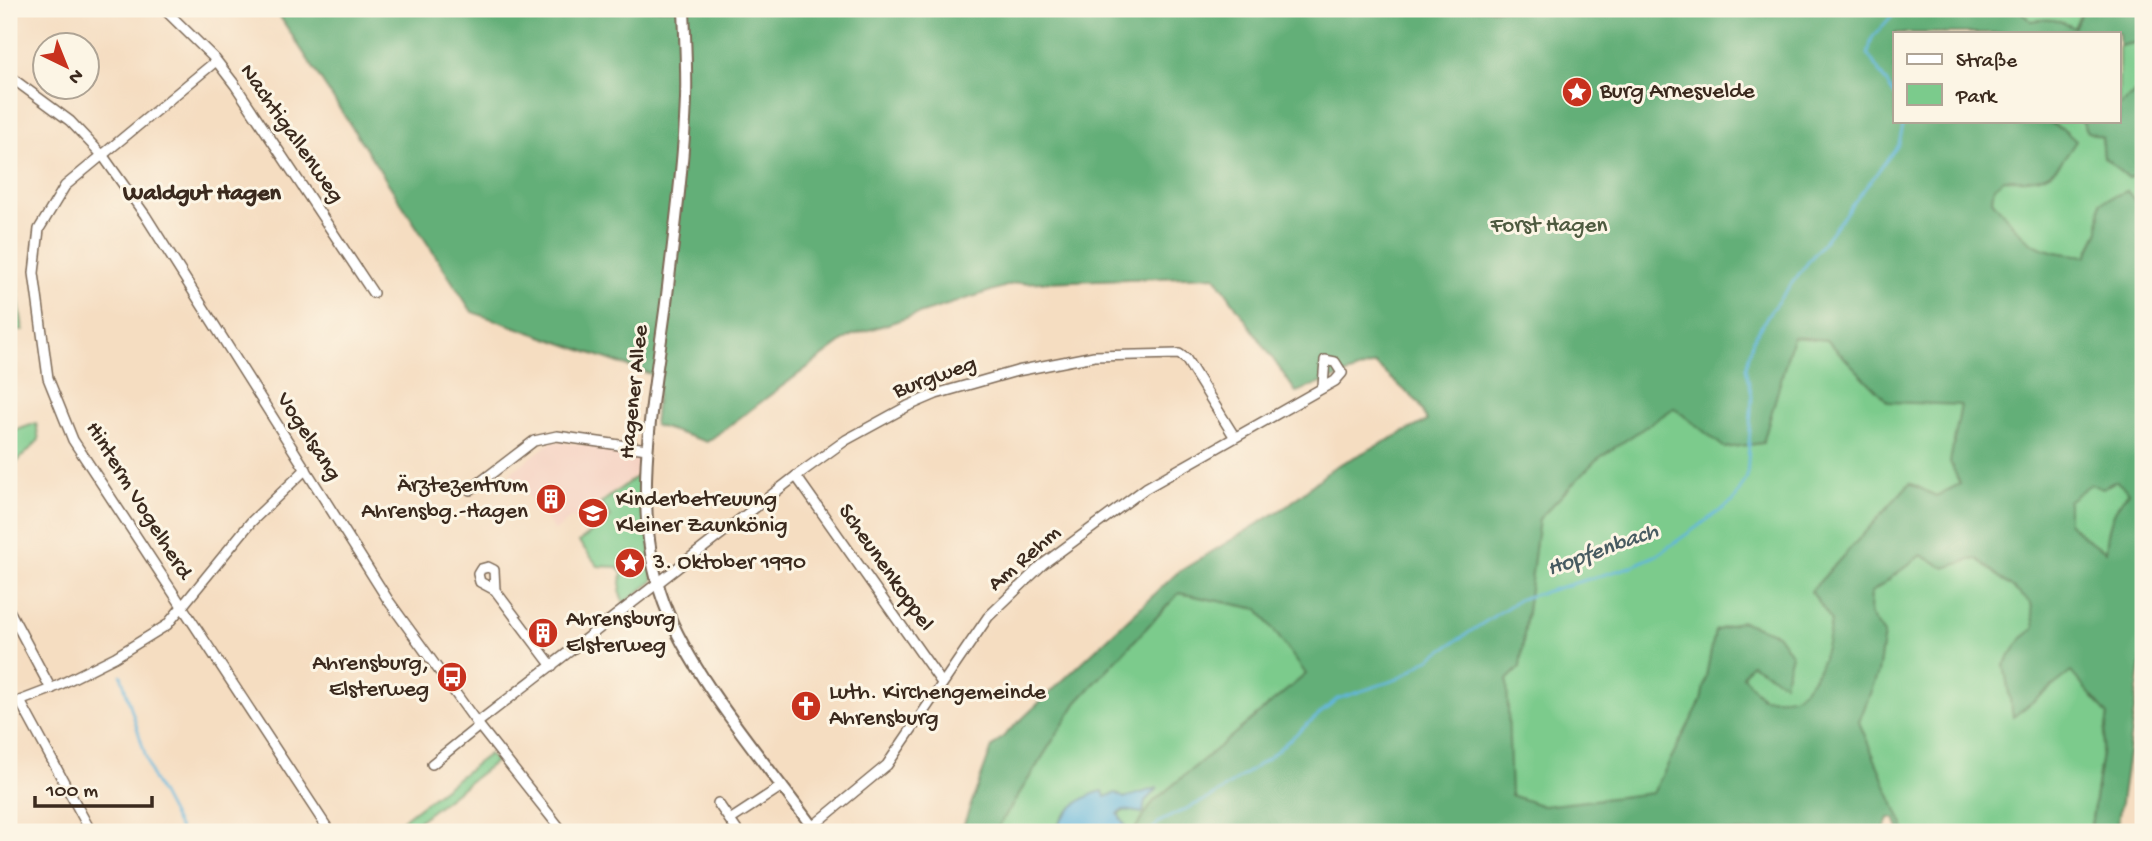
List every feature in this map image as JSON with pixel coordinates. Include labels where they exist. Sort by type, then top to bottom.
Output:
[{"type":"street","name":"Nachtigallenweg","points":[[164,9],[216,61],[271,136],[373,293]]},
{"type":"street","name":"Hagener Allee","points":[[684,9],[686,98],[669,278],[647,449],[648,519],[658,584],[677,631],[694,659],[814,829]]},
{"type":"street","name":"Hinterm Vogelherd","points":[[216,61],[65,186],[39,229],[33,274],[48,379],[72,440],[330,832]]},
{"type":"street","name":"Vogelsang","points":[[9,76],[70,121],[103,156],[145,215],[388,600],[478,724],[563,832]]},
{"type":"street","name":"Burgweg","points":[[432,764],[478,724],[796,476],[846,440],[936,394],[1017,371],[1094,356],[1179,354],[1186,359],[1234,436]]},
{"type":"street","name":"Am Rehm","points":[[814,829],[887,765],[988,617],[1043,564],[1146,488],[1323,386]]},
{"type":"street","points":[[470,490],[534,441],[557,436],[647,449]]},
{"type":"street","points":[[9,705],[51,689],[145,642],[167,625],[251,522],[306,469]]},
{"type":"street","name":"Scheunenkoppel","points":[[796,476],[942,683]]},
{"type":"street","points":[[495,590],[552,666]]},
{"type":"street","points":[[9,610],[51,689]]},
{"type":"street","points":[[20,701],[91,832]]},
{"type":"street","points":[[730,820],[782,786]]},
{"type":"street","points":[[718,803],[738,832]]},
{"type":"shaded area","points":[[553,441],[640,452],[637,474],[599,502],[609,517],[586,535],[572,517],[555,531],[510,473]]},
{"type":"green space","name":"Forst Hagen","points":[[275,9],[2023,9],[2023,14],[2031,21],[2053,20],[2074,28],[2083,9],[2143,9],[2143,41],[2120,46],[2120,32],[1893,32],[1893,122],[2047,122],[2064,130],[2076,141],[2061,162],[2048,174],[2030,179],[2004,179],[1994,187],[1992,200],[2031,242],[2053,251],[2087,256],[2099,231],[2100,202],[2127,191],[2143,211],[2143,649],[2118,823],[2090,832],[2108,715],[2071,672],[2013,717],[2004,665],[2022,638],[2035,628],[2031,603],[1976,558],[1945,568],[1921,555],[1871,593],[1870,614],[1884,634],[1878,673],[1859,722],[1906,832],[1900,832],[1895,818],[1889,818],[1884,832],[1133,832],[1154,801],[1306,674],[1258,609],[1179,593],[1077,702],[995,832],[961,832],[992,747],[1177,573],[1287,506],[1334,467],[1427,421],[1419,403],[1375,364],[1296,392],[1215,276],[1016,283],[850,336],[707,442],[654,425],[659,377],[472,312]],"holes":[[[1793,337],[1827,340],[1888,402],[1961,405],[1950,462],[1960,484],[1936,496],[1910,483],[1811,591],[1831,620],[1830,630],[1817,672],[1796,695],[1762,698],[1743,676],[1751,664],[1784,683],[1792,655],[1777,634],[1741,621],[1715,631],[1701,701],[1653,793],[1543,806],[1511,795],[1507,680],[1520,667],[1539,519],[1596,460],[1674,408],[1725,448],[1763,443]],[[2116,481],[2129,492],[2112,519],[2106,551],[2084,537],[2068,522],[2068,501],[2091,484],[2103,488]]]},
{"type":"green space","points":[[2023,9],[2083,9],[2074,28],[2053,20],[2031,22],[2023,14]]},
{"type":"green space","points":[[2143,41],[2143,85],[2120,106],[2120,46]]},
{"type":"green space","points":[[2143,85],[2143,173],[2129,178],[2104,157],[2102,137],[2088,132],[2083,122],[2120,122],[2120,106]]},
{"type":"green space","points":[[1894,122],[2083,122],[2088,132],[2102,137],[2104,157],[2129,178],[2143,173],[2143,211],[2127,191],[2099,231],[2087,255],[2143,295],[2143,529],[2108,715],[2090,832],[1900,832],[1895,818],[1889,818],[1884,832],[1155,832]]},
{"type":"green space","points":[[9,279],[17,289],[23,330],[9,333]]},
{"type":"green space","points":[[36,423],[39,440],[15,464],[9,482],[9,433]]},
{"type":"green space","points":[[644,471],[653,581],[624,603],[620,594],[622,573],[617,567],[598,566],[579,542],[611,517],[601,503]]},
{"type":"green space","points":[[1179,593],[1258,609],[1307,674],[1154,801],[1133,832],[1129,832],[1118,814],[1145,801],[1157,789],[1136,796],[1078,805],[1069,810],[1056,832],[995,832],[1077,702]]},
{"type":"green space","points":[[2138,721],[2143,722],[2143,776],[2132,775]]},
{"type":"green space","points":[[489,754],[495,762],[404,832],[387,832]]},
{"type":"water","points":[[1158,788],[1145,801],[1143,813],[1123,810],[1118,814],[1129,832],[1056,832],[1068,811],[1088,796],[1103,791],[1105,797],[1116,793],[1124,798]]},
{"type":"waterway","name":"Hopfenbach","points":[[1893,93],[1868,54],[1872,38],[1898,9]]},
{"type":"waterway","name":"Hopfenbach","points":[[1150,832],[1159,822],[1215,795],[1267,759],[1337,699],[1398,679],[1520,599],[1630,567],[1657,555],[1734,501],[1747,477],[1752,396],[1746,368],[1753,340],[1769,313],[1899,144],[1904,122]]},
{"type":"waterway","points":[[121,675],[152,777],[181,832]]},
{"type":"place","name":"Burg Arnesvelde","points":[[1577,92]]},
{"type":"place","name":"Ärztezentrum Ahrensbg.-Hagen","points":[[551,499]]},
{"type":"place","name":"Kinderbetreuung Kleiner Zaunkönig","points":[[593,513]]},
{"type":"place","name":"3. Oktober 1990","points":[[630,563]]},
{"type":"place","name":"Ahrensburg Elsterweg","points":[[543,633]]},
{"type":"place","name":"Ahrensburg, Elsterweg","points":[[452,677]]},
{"type":"place","name":"Luth. Kirchengemeinde Ahrensburg","points":[[806,706]]},
{"type":"district","name":"Waldgut Hagen","points":[[202,194]]}]
